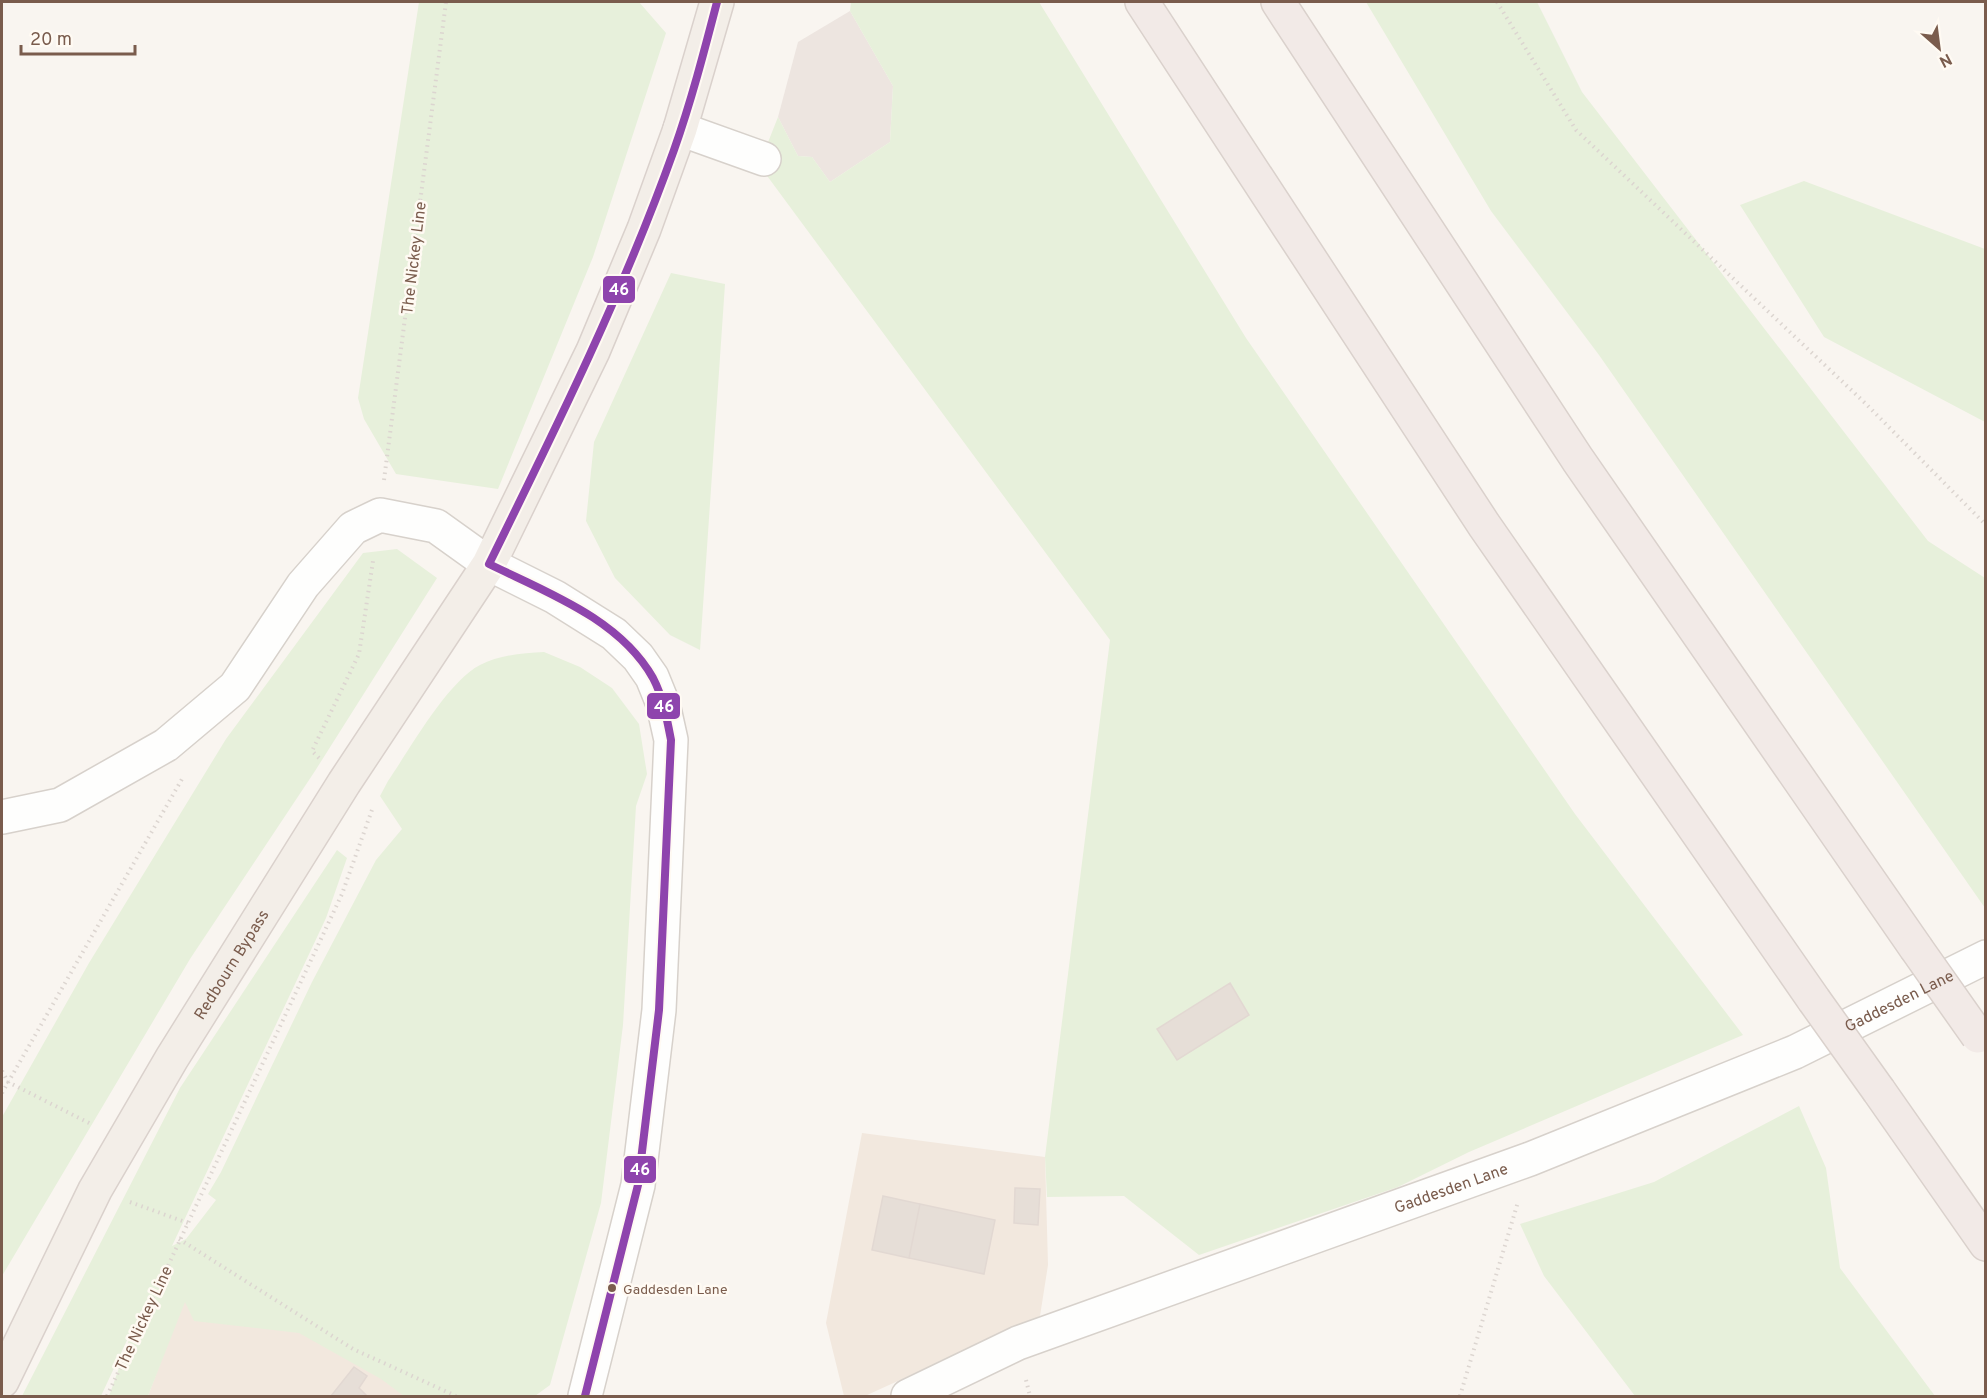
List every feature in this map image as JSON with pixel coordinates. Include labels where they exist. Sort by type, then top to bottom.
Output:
[{"type":"highway","points":[[1142,2],[1484,525],[1986,1244]]},
{"type":"highway","points":[[1278,2],[1578,460],[1982,1041]]},
{"type":"main road","name":"Redbourn Bypass","points":[[2,1381],[95,1190],[122,1142],[337,793],[489,564],[593,351],[644,229],[680,129],[717,2]]},
{"type":"street","points":[[680,129],[764,159]]},
{"type":"street","points":[[2,817],[60,805],[166,745],[235,687],[303,585],[353,528],[380,515],[436,526],[489,564],[555,597],[614,634],[638,657],[652,677],[663,704],[671,740],[659,1010],[638,1185],[585,1396]]},
{"type":"street","name":"Gaddesden Lane","points":[[908,1396],[1018,1343],[1530,1159],[1795,1052],[1986,957]]},
{"type":"path","name":"The Nickey Line","points":[[380,515],[446,2]]},
{"type":"path","points":[[1497,2],[1576,130],[1865,404],[1986,525]]},
{"type":"path","points":[[2,1093],[187,770]]},
{"type":"path","points":[[2,1071],[8,1082],[65,1109],[122,1142]]},
{"type":"path","points":[[1460,1396],[1530,1159]]},
{"type":"path","points":[[95,1190],[189,1223]]},
{"type":"path","name":"The Nickey Line","points":[[106,1396],[179,1239],[353,1349],[456,1396]]},
{"type":"shaded area","points":[[850,11],[893,86],[890,142],[830,182],[812,157],[798,156],[778,117],[798,42]]},
{"type":"shaded area","points":[[862,1133],[1045,1157],[1048,1265],[1040,1316],[865,1396],[844,1396],[826,1323]]},
{"type":"shaded area","points":[[213,1223],[430,1396],[148,1396]]},
{"type":"green space","points":[[419,2],[639,2],[666,33],[593,257],[498,489],[396,474],[364,419],[358,398]]},
{"type":"green space","points":[[851,2],[1039,2],[1246,338],[1575,814],[1743,1035],[1469,1152],[1398,1187],[1199,1255],[1124,1196],[1047,1197],[1045,1157],[1110,640],[759,165],[778,117],[798,156],[812,157],[830,182],[890,142],[893,86],[850,11]]},
{"type":"green space","points":[[1366,2],[1537,2],[1582,92],[1928,541],[1985,578],[1985,908],[1599,355],[1491,211]]},
{"type":"green space","points":[[1804,181],[1985,249],[1985,422],[1824,337],[1740,205]]},
{"type":"green space","points":[[671,273],[725,284],[700,650],[670,635],[615,578],[586,521],[594,442]]},
{"type":"green space","points":[[397,549],[437,578],[315,771],[190,959],[2,1276],[2,1117],[89,963],[226,739],[363,553]]},
{"type":"green space","points":[[544,652],[580,667],[612,688],[639,724],[647,774],[636,806],[623,1025],[601,1203],[550,1385],[535,1396],[404,1396],[381,1379],[299,1333],[194,1321],[185,1302],[148,1396],[109,1396],[135,1323],[101,1396],[22,1396],[180,1088],[337,850],[347,858],[326,918],[172,1246],[186,1239],[216,1200],[208,1194],[221,1172],[312,982],[376,860],[402,829],[380,796],[430,717],[455,686],[480,665],[503,657]]},
{"type":"green space","points":[[1799,1106],[1826,1168],[1840,1268],[1935,1396],[1635,1396],[1544,1276],[1520,1224],[1654,1182]]},
{"type":"building","points":[[1230,983],[1249,1015],[1177,1060],[1157,1029]]},
{"type":"building","points":[[1015,1188],[1040,1189],[1038,1225],[1014,1223]]},
{"type":"building","points":[[883,1196],[920,1204],[909,1258],[872,1250]]},
{"type":"building","points":[[920,1204],[995,1220],[984,1274],[909,1258]]},
{"type":"building","points":[[354,1367],[367,1376],[359,1388],[367,1396],[331,1396]]},
{"type":"transit line","name":"46","points":[[489,564],[564,411],[633,256],[680,132],[717,2]]},
{"type":"transit line","name":"46","points":[[489,564],[580,609],[621,639],[639,657],[653,678],[662,700],[671,740],[659,1010],[638,1185],[585,1396]]},
{"type":"place","name":"Gaddesden Lane","points":[[612,1288]]}]
